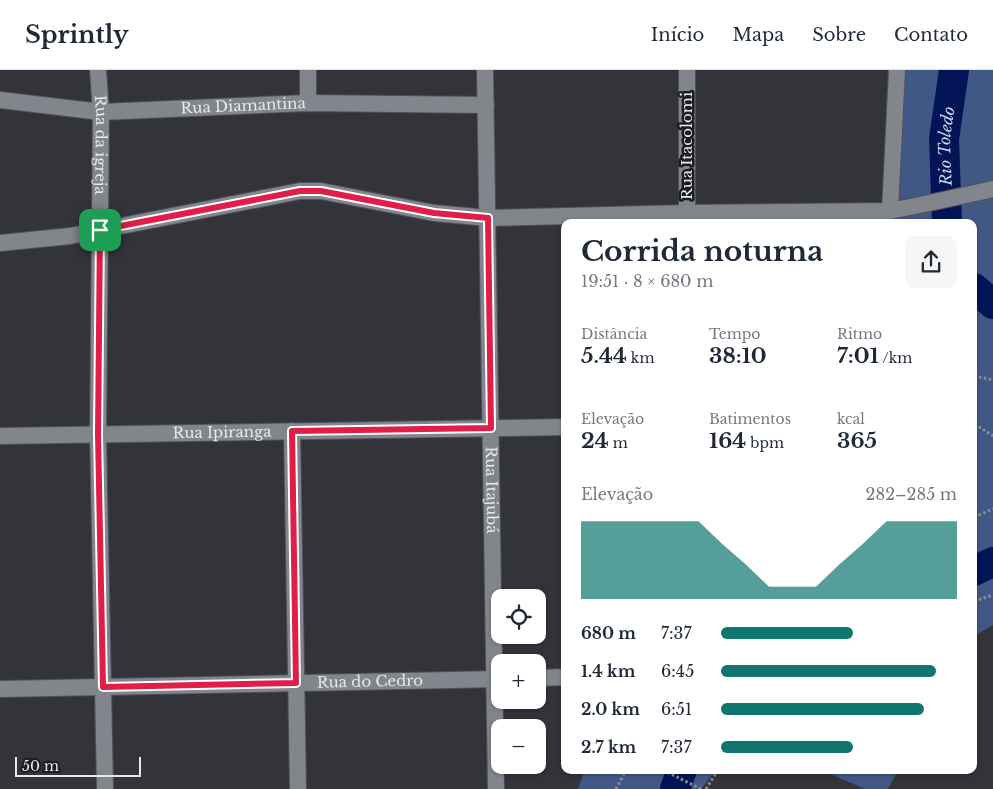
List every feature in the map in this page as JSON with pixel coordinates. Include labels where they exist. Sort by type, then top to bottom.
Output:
[{"type":"street","name":"Rua da igreja","points":[[98,70],[101,112],[98,434],[105,789]]},
{"type":"street","points":[[308,70],[308,103]]},
{"type":"street","name":"Rua Itajubá","points":[[486,70],[496,654]]},
{"type":"street","name":"Rua Itacolomi","points":[[686,218],[687,70]]},
{"type":"street","points":[[890,211],[897,70]]},
{"type":"street","name":"Rua Diamantina","points":[[0,100],[101,112],[308,103],[486,105]]},
{"type":"street","points":[[0,243],[70,236],[300,191],[321,191],[434,213],[488,218],[686,218],[890,211],[986,190]]},
{"type":"street","name":"Rua Ipiranga","points":[[0,436],[561,427]]},
{"type":"street","points":[[292,431],[298,789]]},
{"type":"street","points":[[546,678],[561,678]]},
{"type":"street","name":"Rua do Cedro","points":[[0,689],[491,679]]},
{"type":"street","name":"Rua Itajubá","points":[[496,789],[497,709]]},
{"type":"path","points":[[977,377],[993,380]]},
{"type":"path","points":[[977,427],[993,436]]},
{"type":"path","points":[[977,516],[993,509]]},
{"type":"path","points":[[977,600],[993,595]]},
{"type":"path","points":[[616,789],[624,774]]},
{"type":"path","points":[[671,774],[701,789]]},
{"type":"path","points":[[706,789],[715,774]]},
{"type":"shaded area","points":[[901,70],[993,70],[993,185],[893,205]]},
{"type":"shaded area","points":[[993,194],[993,625],[977,634],[977,219],[891,219],[891,217]]},
{"type":"shaded area","points":[[584,774],[713,774],[701,789],[578,789]]},
{"type":"shaded area","points":[[830,774],[896,774],[888,789],[865,789]]},
{"type":"waterway","name":"Rio Toledo","points":[[947,219],[944,139],[954,70]]},
{"type":"waterway","name":"Rio Toledo","points":[[977,291],[993,304]]},
{"type":"waterway","name":"Rio Toledo","points":[[977,570],[993,562]]},
{"type":"waterway","name":"Rio Toledo","points":[[675,789],[681,774]]},
{"type":"route","points":[[300,191],[321,191],[434,213],[488,218],[491,428],[292,431],[296,683],[103,687],[98,434],[100,230],[300,191]]}]
